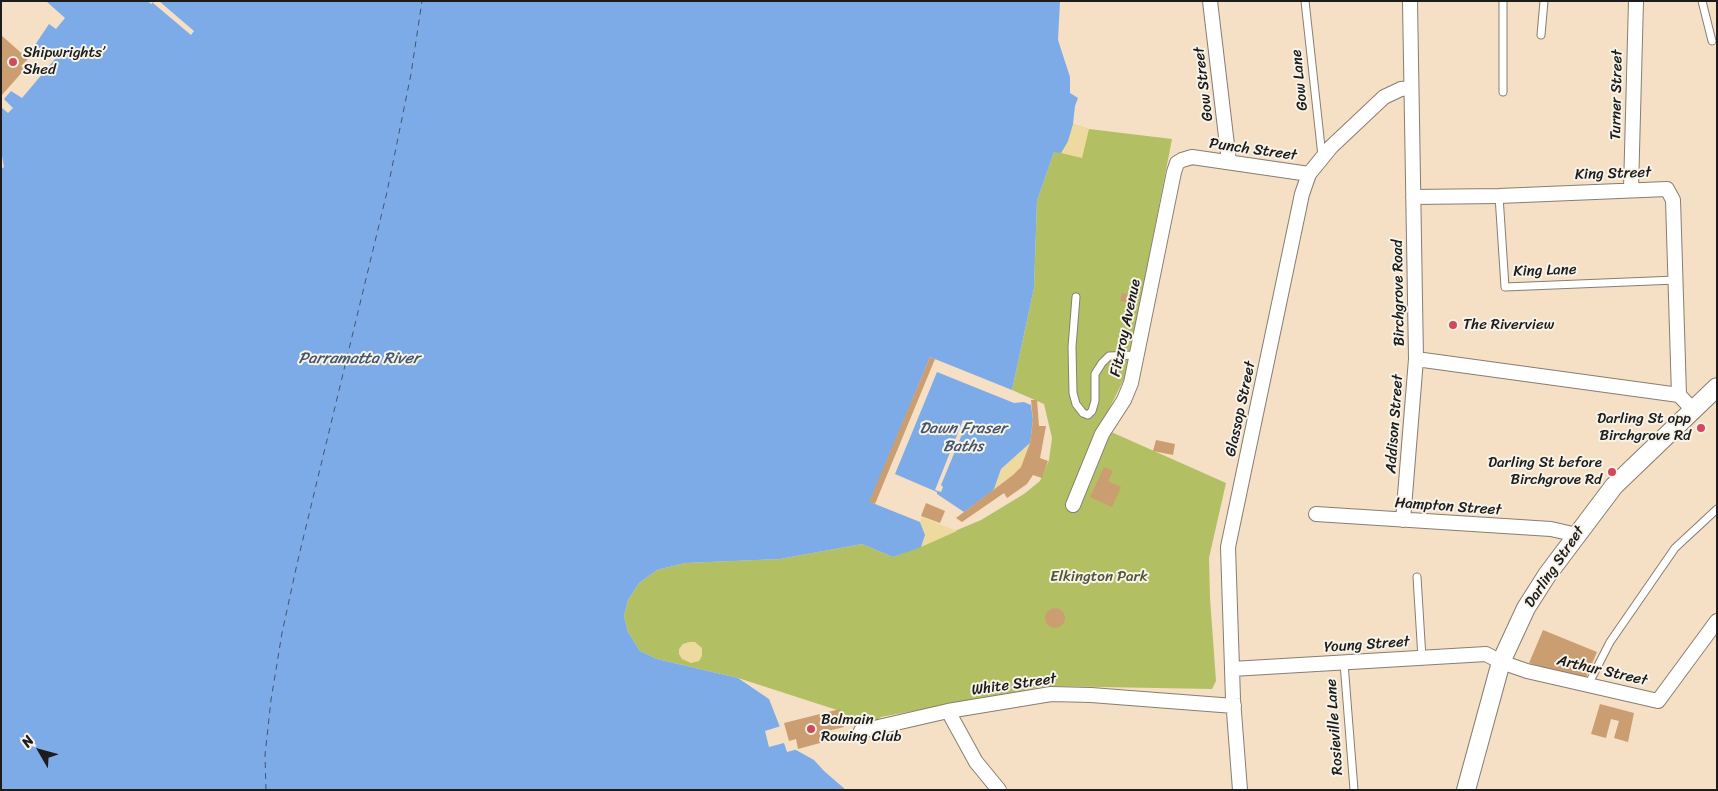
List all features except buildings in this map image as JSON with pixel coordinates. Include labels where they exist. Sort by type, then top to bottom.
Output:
[{"type":"street","name":"Gow Street","points":[[1210,1],[1229,162]]},
{"type":"street","name":"Birchgrove Road","points":[[1410,1],[1416,359],[1679,395]]},
{"type":"street","name":"Turner Street","points":[[1631,189],[1636,1]]},
{"type":"street","name":"Glassop Street","points":[[1240,790],[1232,669],[1228,546],[1302,194],[1309,174],[1322,156],[1384,97],[1400,89],[1411,88]]},
{"type":"street","name":"Punch Street","points":[[1192,157],[1309,174]]},
{"type":"street","name":"Fitzroy Avenue","points":[[1073,505],[1102,434],[1128,392],[1138,355],[1174,172],[1178,163],[1192,157]]},
{"type":"street","name":"King Street","points":[[1413,197],[1499,196],[1667,188],[1673,200],[1679,395]]},
{"type":"street","name":"Addison Street","points":[[1403,520],[1416,359]]},
{"type":"street","name":"Darling Street","points":[[1466,790],[1502,662],[1526,608],[1547,575],[1614,486],[1717,387]]},
{"type":"street","points":[[1679,395],[1693,410]]},
{"type":"street","name":"Hampton Street","points":[[1316,514],[1551,529],[1577,534]]},
{"type":"street","name":"Arthur Street","points":[[1502,662],[1527,671],[1658,701],[1717,621]]},
{"type":"street","name":"Young Street","points":[[1232,669],[1486,654],[1502,662]]},
{"type":"street","name":"White Street","points":[[861,731],[948,711],[1051,694],[1234,706]]},
{"type":"street","points":[[948,711],[976,762],[999,790]]},
{"type":"lane","name":"Gow Lane","points":[[1305,1],[1322,156]]},
{"type":"lane","points":[[1503,1],[1503,92]]},
{"type":"lane","points":[[1541,35],[1544,1]]},
{"type":"lane","points":[[1702,1],[1712,41]]},
{"type":"lane","name":"King Lane","points":[[1499,196],[1505,286],[1676,280]]},
{"type":"lane","points":[[1076,297],[1072,346],[1073,393],[1076,404],[1083,413],[1088,415],[1092,412],[1095,401],[1095,374],[1102,363],[1109,356],[1138,355]]},
{"type":"lane","points":[[1588,685],[1610,642],[1676,548],[1717,508]]},
{"type":"lane","points":[[1417,577],[1422,658]]},
{"type":"lane","name":"Rosieville Lane","points":[[1344,663],[1354,790]]},
{"type":"green space","name":"Elkington Park","points":[[1073,124],[1089,129],[1172,139],[1129,360],[1124,379],[1100,427],[1226,483],[1209,558],[1216,681],[1212,689],[1047,686],[881,717],[867,727],[837,710],[738,678],[657,659],[640,651],[628,632],[624,616],[628,600],[639,583],[657,570],[685,563],[780,559],[862,544],[893,557],[981,520],[1024,494],[1040,481],[1049,460],[1052,438],[1044,404],[1012,390],[1034,288],[1037,201],[1054,152],[1068,141]]},
{"type":"sand","points":[[1073,124],[1089,129],[1082,158],[1061,153],[1068,141]]},
{"type":"sand","points":[[1030,443],[1021,467],[994,489],[1001,469]]},
{"type":"sand","points":[[922,517],[957,531],[921,547],[925,535],[920,522]]},
{"type":"sand","points":[[695,642],[702,648],[702,656],[699,661],[691,663],[682,659],[679,654],[679,649],[683,644]]},
{"type":"water","name":"Parramatta River","points":[[46,1],[148,1],[151,4],[154,1],[1060,1],[1058,40],[1070,77],[1070,93],[1078,98],[1068,141],[1061,153],[1054,152],[1037,201],[1034,288],[1012,390],[930,357],[870,502],[920,522],[925,535],[921,547],[893,557],[862,544],[780,559],[685,563],[657,570],[639,583],[628,600],[624,616],[628,632],[640,651],[657,659],[738,678],[769,699],[787,745],[814,760],[846,790],[1,790],[1,169],[4,167],[1,150],[1,107],[8,113],[13,108],[4,99],[11,91],[22,98],[55,59],[35,45],[49,24],[56,29],[65,18]]},
{"type":"water","name":"Dawn Fraser Baths","points":[[937,372],[1014,403],[1024,402],[1031,405],[1033,420],[1030,443],[1001,469],[994,489],[964,512],[937,494],[937,492],[895,474]]},
{"type":"pier","points":[[154,1],[159,1],[194,31],[191,35],[153,3]]},
{"type":"pier","points":[[963,420],[970,422],[968,428],[965,427],[941,485],[943,487],[941,492],[935,490]]},
{"type":"pier","points":[[781,726],[789,744],[798,749],[787,752],[784,743],[769,747],[765,731]]},
{"type":"ferry route","points":[[266,790],[265,755],[271,700],[282,633],[387,192],[411,74],[422,1]]},
{"type":"place","name":"Shipwrights’ Shed","points":[[13,62]]},
{"type":"place","name":"The Riverview","points":[[1453,325]]},
{"type":"place","name":"Darling St opp Birchgrove Rd","points":[[1701,428]]},
{"type":"place","name":"Darling St before Birchgrove Rd","points":[[1612,472]]},
{"type":"place","name":"Balmain Rowing Club","points":[[811,729]]}]
